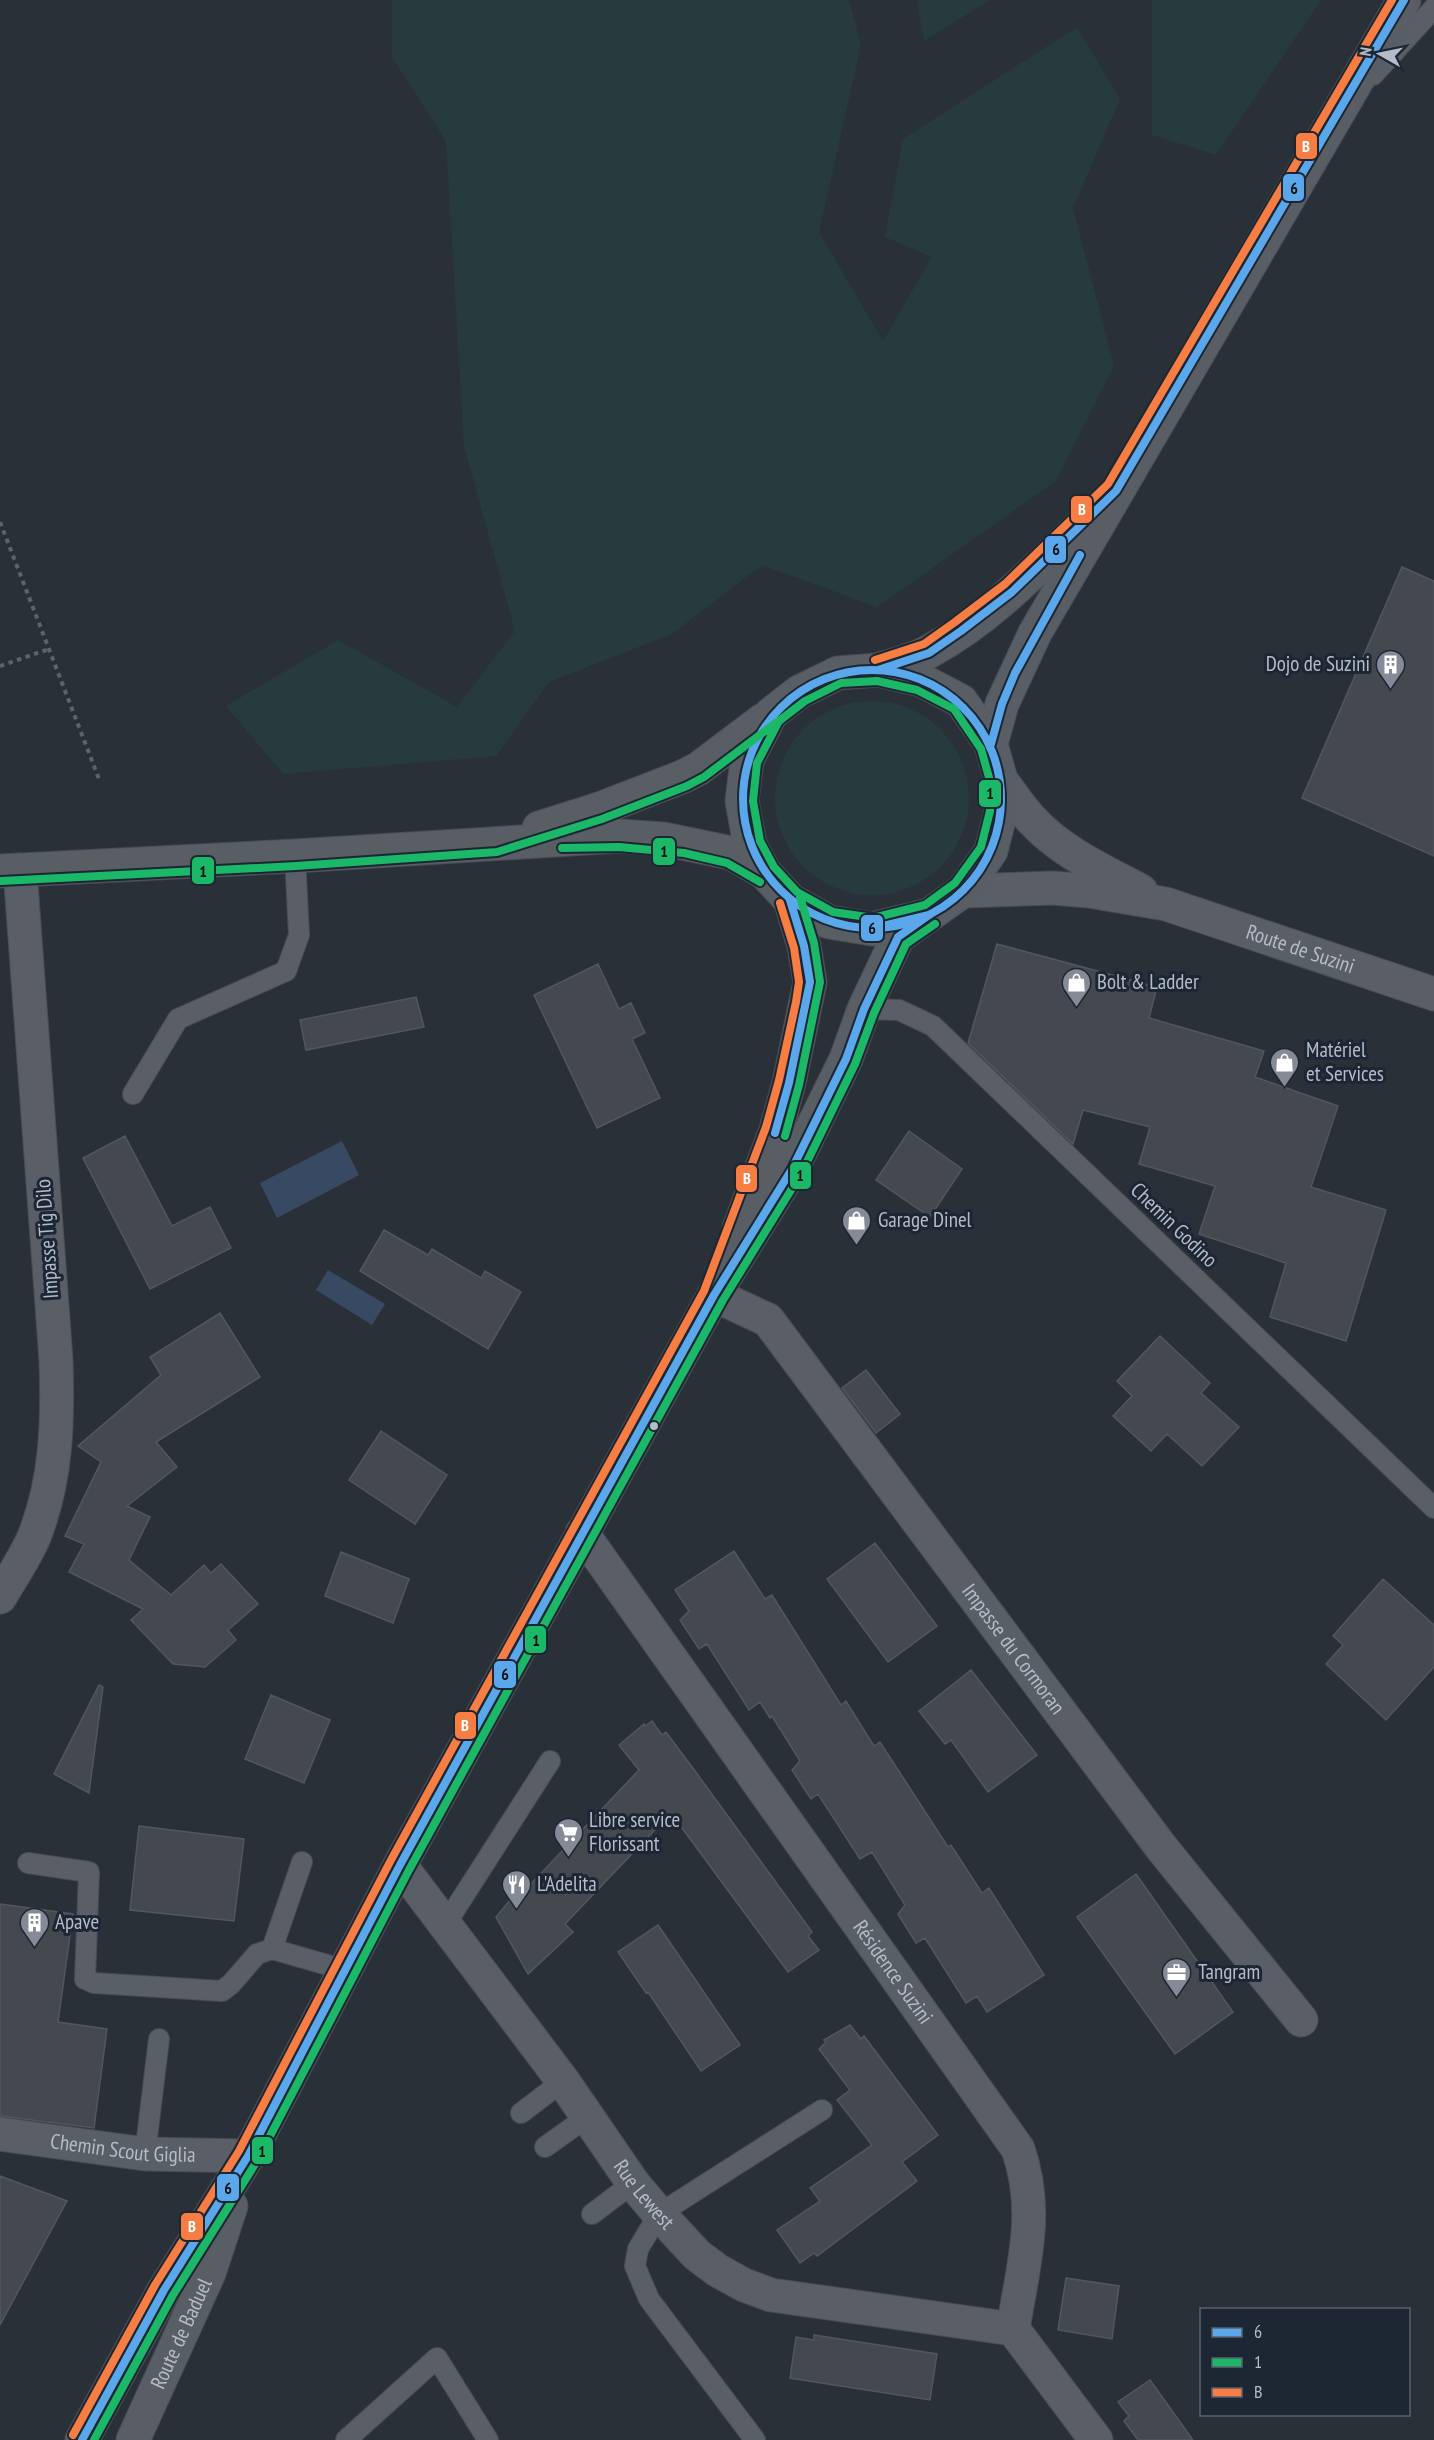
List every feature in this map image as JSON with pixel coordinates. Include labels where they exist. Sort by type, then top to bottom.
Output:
[{"type":"main road","points":[[991,744],[1002,704],[1015,673],[1116,491],[1341,111],[1404,0]]},
{"type":"main road","points":[[495,842],[599,809],[682,777],[698,769],[799,692],[838,673],[878,669],[928,652],[961,631],[1012,592],[1116,491]]},
{"type":"main road","points":[[878,669],[921,680],[961,701],[991,744]]},
{"type":"main road","points":[[771,714],[747,760],[742,801],[750,844],[765,873],[789,900],[829,922],[872,929],[929,915]]},
{"type":"main road","name":"Route de Baduel","points":[[82,2440],[164,2290],[248,2156],[400,1865],[714,1295],[792,1169],[846,1059],[864,1008],[898,937],[963,891],[991,851],[1001,812],[1001,780],[991,744]]},
{"type":"main road","points":[[10,871],[619,836],[663,839],[731,853],[765,873]]},
{"type":"main road","name":"Route de Baduel","points":[[714,1295],[776,1130],[789,1083],[810,982],[804,946],[789,900]]},
{"type":"main road","name":"Route de Baduel","points":[[133,2440],[209,2273],[248,2156]]},
{"type":"street","name":"Route de Suzini","points":[[1001,780],[1032,821],[1061,844],[1086,861],[1166,904]]},
{"type":"street","name":"Impasse Tig Dilo","points":[[0,1598],[33,1539],[46,1501],[55,1456],[58,1422],[56,1360],[10,871]]},
{"type":"street","name":"Route de Suzini","points":[[963,891],[1031,887],[1065,889],[1166,904],[1434,994]]},
{"type":"street","name":"Impasse du Cormoran","points":[[714,1295],[768,1320],[1161,1847],[1301,2020]]},
{"type":"street","name":"Résidence Suzini","points":[[582,1533],[1018,2149],[1028,2184],[1030,2221],[1013,2329]]},
{"type":"street","name":"Rue Lewest","points":[[400,1865],[562,2081],[633,2183],[697,2255],[717,2270],[744,2285],[771,2295],[1013,2329]]},
{"type":"street","name":"Chemin Scout Giglia","points":[[0,2134],[145,2154],[248,2156]]},
{"type":"street","points":[[1013,2329],[1096,2440]]},
{"type":"lane","points":[[1341,111],[1434,8]]},
{"type":"lane","points":[[133,1094],[178,1019],[286,971],[299,935],[295,856]]},
{"type":"lane","name":"Chemin Godino","points":[[864,1008],[899,1010],[933,1026],[1434,1508]]},
{"type":"lane","points":[[446,1925],[550,1761]]},
{"type":"lane","points":[[272,1949],[302,1862]]},
{"type":"lane","points":[[28,1863],[89,1872],[85,1979],[94,1983],[222,1991],[257,1954],[272,1949],[345,1970]]},
{"type":"lane","points":[[145,2154],[159,2039]]},
{"type":"lane","points":[[521,2113],[562,2081]]},
{"type":"lane","points":[[750,2433],[649,2299],[635,2266],[638,2249],[659,2214],[822,2110]]},
{"type":"lane","points":[[545,2147],[587,2117]]},
{"type":"lane","points":[[592,2214],[633,2183]]},
{"type":"lane","points":[[346,2440],[437,2358],[488,2440]]},
{"type":"path","points":[[0,522],[99,779]]},
{"type":"path","points":[[0,666],[49,649]]},
{"type":"green space","points":[[392,0],[849,0],[861,45],[819,232],[883,341],[932,257],[885,237],[903,139],[1077,27],[1120,99],[1073,208],[1114,366],[1056,481],[877,607],[762,565],[672,634],[549,682],[496,756],[283,774],[226,706],[338,640],[457,707],[515,631],[464,446],[446,141],[392,57]]},
{"type":"green space","points":[[917,0],[990,0],[924,41]]},
{"type":"green space","points":[[1152,0],[1321,0],[1216,155],[1152,135]]},
{"type":"green space","points":[[872,701],[909,708],[926,717],[941,729],[953,744],[962,761],[969,798],[962,835],[953,852],[941,867],[926,879],[909,888],[872,895],[835,888],[818,879],[803,867],[791,852],[782,835],[775,798],[782,761],[791,744],[803,729],[818,717],[835,708]]},
{"type":"water","points":[[342,1141],[359,1175],[277,1218],[260,1183]]},
{"type":"water","points":[[328,1270],[385,1304],[372,1325],[316,1290]]},
{"type":"building","name":"Dojo de Suzini","points":[[1402,567],[1434,581],[1434,856],[1302,798]]},
{"type":"building","points":[[997,944],[1157,987],[1149,1018],[1264,1051],[1255,1077],[1338,1106],[1311,1187],[1386,1210],[1346,1341],[1270,1317],[1286,1263],[1199,1234],[1215,1186],[1139,1164],[1150,1127],[1083,1110],[1073,1144],[968,1043]]},
{"type":"building","points":[[598,964],[619,1009],[631,1003],[645,1033],[632,1039],[660,1098],[597,1128],[534,995]]},
{"type":"building","points":[[416,997],[424,1027],[306,1050],[300,1020]]},
{"type":"building","points":[[909,1131],[962,1169],[930,1217],[876,1180]]},
{"type":"building","points":[[125,1136],[172,1226],[210,1207],[231,1248],[150,1289],[83,1158]]},
{"type":"building","points":[[384,1230],[428,1255],[432,1249],[481,1278],[485,1271],[521,1292],[488,1349],[360,1271]]},
{"type":"building","points":[[220,1313],[260,1377],[156,1442],[177,1467],[127,1506],[150,1517],[129,1560],[171,1595],[204,1565],[211,1573],[221,1564],[258,1604],[228,1630],[236,1640],[205,1667],[173,1664],[131,1620],[143,1609],[69,1572],[84,1544],[65,1536],[101,1462],[78,1446],[161,1375],[150,1357]]},
{"type":"building","points":[[1160,1336],[1210,1383],[1201,1393],[1239,1427],[1202,1466],[1167,1434],[1151,1451],[1113,1416],[1132,1396],[1117,1381]]},
{"type":"building","points":[[866,1370],[900,1414],[876,1433],[842,1388]]},
{"type":"building","points":[[381,1431],[447,1475],[415,1524],[349,1480]]},
{"type":"building","points":[[875,1543],[937,1626],[888,1662],[827,1579]]},
{"type":"building","points":[[734,1551],[765,1599],[772,1595],[841,1705],[846,1701],[874,1746],[880,1742],[948,1847],[951,1845],[982,1893],[989,1888],[1044,1975],[987,2012],[977,1996],[966,2003],[925,1938],[916,1943],[898,1914],[905,1905],[872,1852],[860,1859],[818,1794],[811,1799],[792,1770],[800,1761],[772,1716],[770,1718],[760,1702],[749,1710],[707,1644],[699,1649],[680,1620],[689,1611],[675,1590]]},
{"type":"building","points":[[341,1552],[409,1579],[393,1623],[325,1596]]},
{"type":"building","points":[[1383,1579],[1434,1625],[1434,1667],[1386,1720],[1326,1664],[1343,1645],[1333,1636]]},
{"type":"building","points":[[971,1670],[1037,1755],[988,1792],[951,1740],[945,1744],[919,1711]]},
{"type":"building","points":[[99,1685],[103,1687],[89,1793],[54,1774]]},
{"type":"building","points":[[271,1695],[330,1720],[304,1783],[245,1759]]},
{"type":"building","points":[[652,1721],[662,1735],[666,1732],[812,1932],[808,1936],[819,1950],[788,1972],[671,1813],[565,1924],[573,1932],[528,1974],[496,1917],[523,1884],[527,1888],[639,1770],[619,1745],[644,1724],[645,1726]]},
{"type":"building","points":[[139,1826],[244,1839],[234,1921],[130,1910]]},
{"type":"building","points":[[1136,1874],[1233,2012],[1175,2054],[1077,1917]]},
{"type":"building","points":[[0,1904],[73,1914],[58,2022],[107,2029],[94,2128],[0,2116]]},
{"type":"building","points":[[658,1925],[740,2045],[701,2071],[618,1952]]},
{"type":"building","points":[[850,2025],[861,2039],[864,2036],[938,2135],[902,2162],[917,2181],[817,2256],[814,2253],[800,2263],[777,2230],[820,2201],[810,2188],[872,2145],[837,2100],[850,2090],[819,2049],[826,2042],[824,2040]]},
{"type":"building","points":[[0,2176],[67,2201],[0,2325]]},
{"type":"building","points":[[1066,2278],[1119,2286],[1112,2339],[1058,2330]]},
{"type":"building","points":[[814,2335],[937,2354],[930,2400],[790,2378],[796,2337],[814,2340]]},
{"type":"building","points":[[1150,2380],[1193,2440],[1138,2440],[1124,2421],[1129,2416],[1118,2402]]},
{"type":"transit line","name":"B","points":[[875,660],[924,644],[955,622],[1005,584],[1108,484],[1392,0]]},
{"type":"transit line","name":"6","points":[[878,670],[929,653],[961,631],[1012,592],[1116,491],[1404,0]]},
{"type":"transit line","name":"6","points":[[991,744],[1002,704],[1015,673],[1080,555]]},
{"type":"transit line","name":"6","points":[[872,670],[897,673],[933,685],[954,699],[972,717],[991,750],[998,774],[1001,799],[998,824],[986,860],[972,881],[954,899],[921,918],[897,925],[872,928],[847,925],[811,913],[790,899],[772,881],[753,848],[746,824],[743,799],[746,774],[758,738],[772,717],[790,699],[823,680],[847,673],[872,670]]},
{"type":"transit line","name":"1","points":[[874,918],[833,912],[797,892],[774,867],[760,841],[753,801],[757,763],[779,721],[805,701],[841,683],[877,681],[917,690],[954,709],[981,749],[990,781],[990,811],[981,847],[955,883],[925,905],[877,917]]},
{"type":"transit line","name":"1","points":[[1,881],[296,866],[497,852],[602,819],[687,786],[704,777],[777,722]]},
{"type":"transit line","name":"1","points":[[562,848],[619,847],[684,853],[727,863],[760,882]]},
{"type":"transit line","name":"1","points":[[785,1136],[799,1085],[820,982],[814,943],[800,897]]},
{"type":"transit line","name":"6","points":[[775,1133],[789,1083],[810,982],[804,946],[790,900]]},
{"type":"transit line","name":"B","points":[[73,2435],[155,2285],[239,2151],[391,1860],[704,1291],[766,1127],[796,1002],[799,982],[794,948],[780,903]]},
{"type":"transit line","name":"6","points":[[879,927],[929,915]]},
{"type":"transit line","name":"6","points":[[82,2440],[164,2290],[248,2156],[400,1865],[714,1295],[792,1169],[846,1059],[864,1009],[898,937],[929,915]]},
{"type":"transit line","name":"1","points":[[94,2440],[173,2295],[257,2161],[409,1870],[723,1300],[801,1174],[855,1064],[874,1013],[906,944],[935,924]]},
{"type":"place","name":"Dojo de Suzini","points":[[1391,690]]},
{"type":"place","name":"Bolt & Ladder","points":[[1076,1008]]},
{"type":"place","name":"Matériel et Services","points":[[1285,1088]]},
{"type":"place","name":"Garage Dinel","points":[[857,1246]]},
{"type":"place","name":"Libre service Florissant","points":[[568,1858]]},
{"type":"place","name":"L'Adelita","points":[[516,1910]]},
{"type":"place","name":"Apave","points":[[34,1948]]},
{"type":"place","name":"Tangram","points":[[1177,1998]]}]
